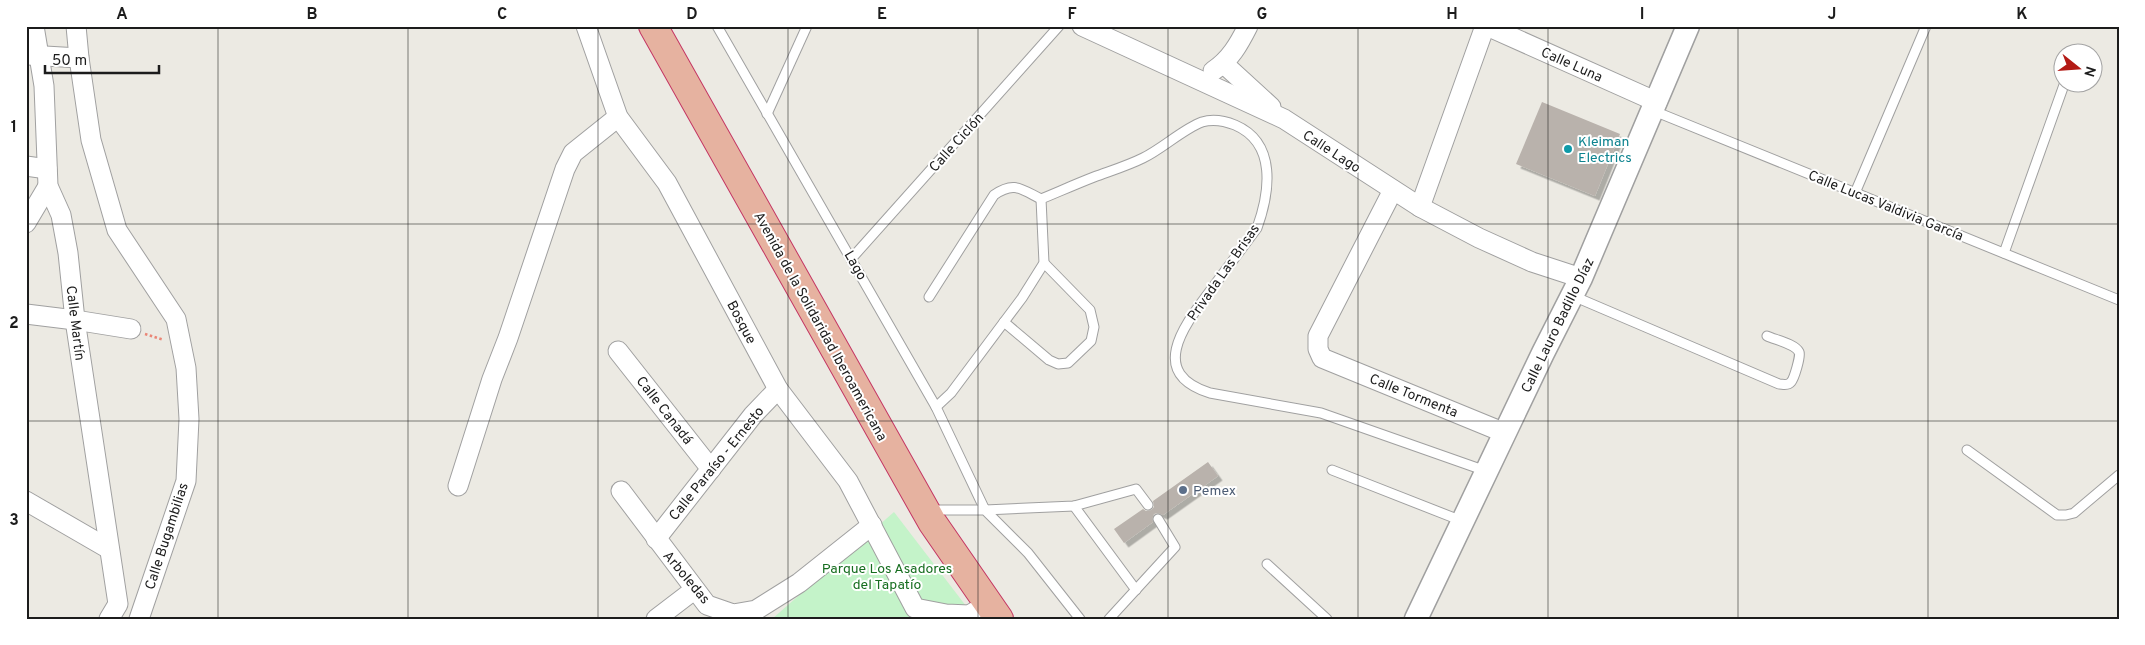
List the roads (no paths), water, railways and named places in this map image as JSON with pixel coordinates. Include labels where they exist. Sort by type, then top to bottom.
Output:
[{"type":"highway","name":"Avenida de la Solidaridad Iberoamericana","points":[[653,26],[925,510],[994,611]]},
{"type":"street","name":"Calle Martín","points":[[34,26],[33,56],[44,86],[48,178],[61,215],[68,253],[75,320],[109,549],[113,612]]},
{"type":"street","name":"Calle Bugambilias","points":[[76,26],[91,140],[117,230],[176,319],[186,368],[189,419],[186,481],[140,617]]},
{"type":"street","name":"Bosque","points":[[586,26],[618,117],[667,183],[778,390],[848,481],[919,613],[969,615],[994,611]]},
{"type":"street","name":"Calle Lago","points":[[1082,26],[1284,120],[1420,207],[1479,238],[1532,262],[1577,287]]},
{"type":"street","points":[[1193,76],[1211,72],[1224,64],[1236,49],[1248,26]]},
{"type":"street","points":[[1420,207],[1486,26]]},
{"type":"street","name":"Calle Luna","points":[[1486,26],[1655,106]]},
{"type":"street","name":"Calle Lauro Badillo Díaz","points":[[1416,619],[1577,287],[1688,26]]},
{"type":"street","points":[[33,56],[79,58]]},
{"type":"street","points":[[1224,64],[1284,120]]},
{"type":"street","points":[[458,486],[492,379],[508,338],[565,169],[573,153],[618,117]]},
{"type":"street","points":[[26,166],[48,178],[26,223]]},
{"type":"street","name":"Calle Tormenta","points":[[1392,190],[1318,336],[1318,349],[1322,358],[1505,433]]},
{"type":"street","points":[[26,314],[131,329]]},
{"type":"street","name":"Calle Canadá","points":[[618,351],[711,469]]},
{"type":"street","name":"Calle Paraíso - Ernesto","points":[[656,539],[753,415],[778,390]]},
{"type":"street","name":"Arboledas","points":[[621,491],[707,605],[734,614],[756,610],[798,584],[872,525]]},
{"type":"street","points":[[26,501],[109,549]]},
{"type":"street","points":[[656,619],[694,590]]},
{"type":"street","points":[[113,612],[140,617]]},
{"type":"lane","name":"Lago","points":[[717,26],[936,407],[985,510],[1028,553],[1080,619]]},
{"type":"lane","points":[[767,114],[807,26]]},
{"type":"lane","name":"Calle Ciclón","points":[[852,258],[1059,26]]},
{"type":"lane","points":[[1855,193],[1926,26]]},
{"type":"lane","points":[[2004,253],[2061,92]]},
{"type":"lane","name":"Calle Lucas Valdivia García","points":[[1655,106],[1855,193],[2119,300]]},
{"type":"lane","name":"Privada Las Brisas","points":[[1041,199],[1145,157],[1201,122],[1214,120],[1231,123],[1245,129],[1259,142],[1267,169],[1264,209],[1257,228],[1186,324],[1176,348],[1178,372],[1195,388],[1210,393],[1321,413],[1487,471]]},
{"type":"lane","points":[[929,297],[994,195],[1006,187],[1018,188],[1041,199],[1044,263],[1022,298],[951,393],[936,407]]},
{"type":"lane","points":[[1004,322],[1049,360],[1058,364],[1068,363],[1092,341],[1094,327],[1090,310],[1044,263]]},
{"type":"lane","points":[[1577,287],[1780,384],[1787,385],[1791,382],[1797,366],[1800,357],[1799,352],[1767,336]]},
{"type":"lane","points":[[1967,450],[2057,515],[2074,513],[2119,475]]},
{"type":"lane","points":[[1332,470],[1462,521]]},
{"type":"lane","points":[[925,510],[985,510],[1074,506],[1136,489],[1148,505]]},
{"type":"lane","points":[[1074,506],[1136,590]]},
{"type":"lane","points":[[1109,619],[1175,547],[1158,518]]},
{"type":"lane","points":[[1267,564],[1327,619]]},
{"type":"place","name":"Kleiman Electrics","points":[[1568,149]]},
{"type":"place","name":"Pemex","points":[[1183,490]]},
{"type":"park label","name":"Parque Los Asadores del Tapatío","points":[[887,576]]}]
